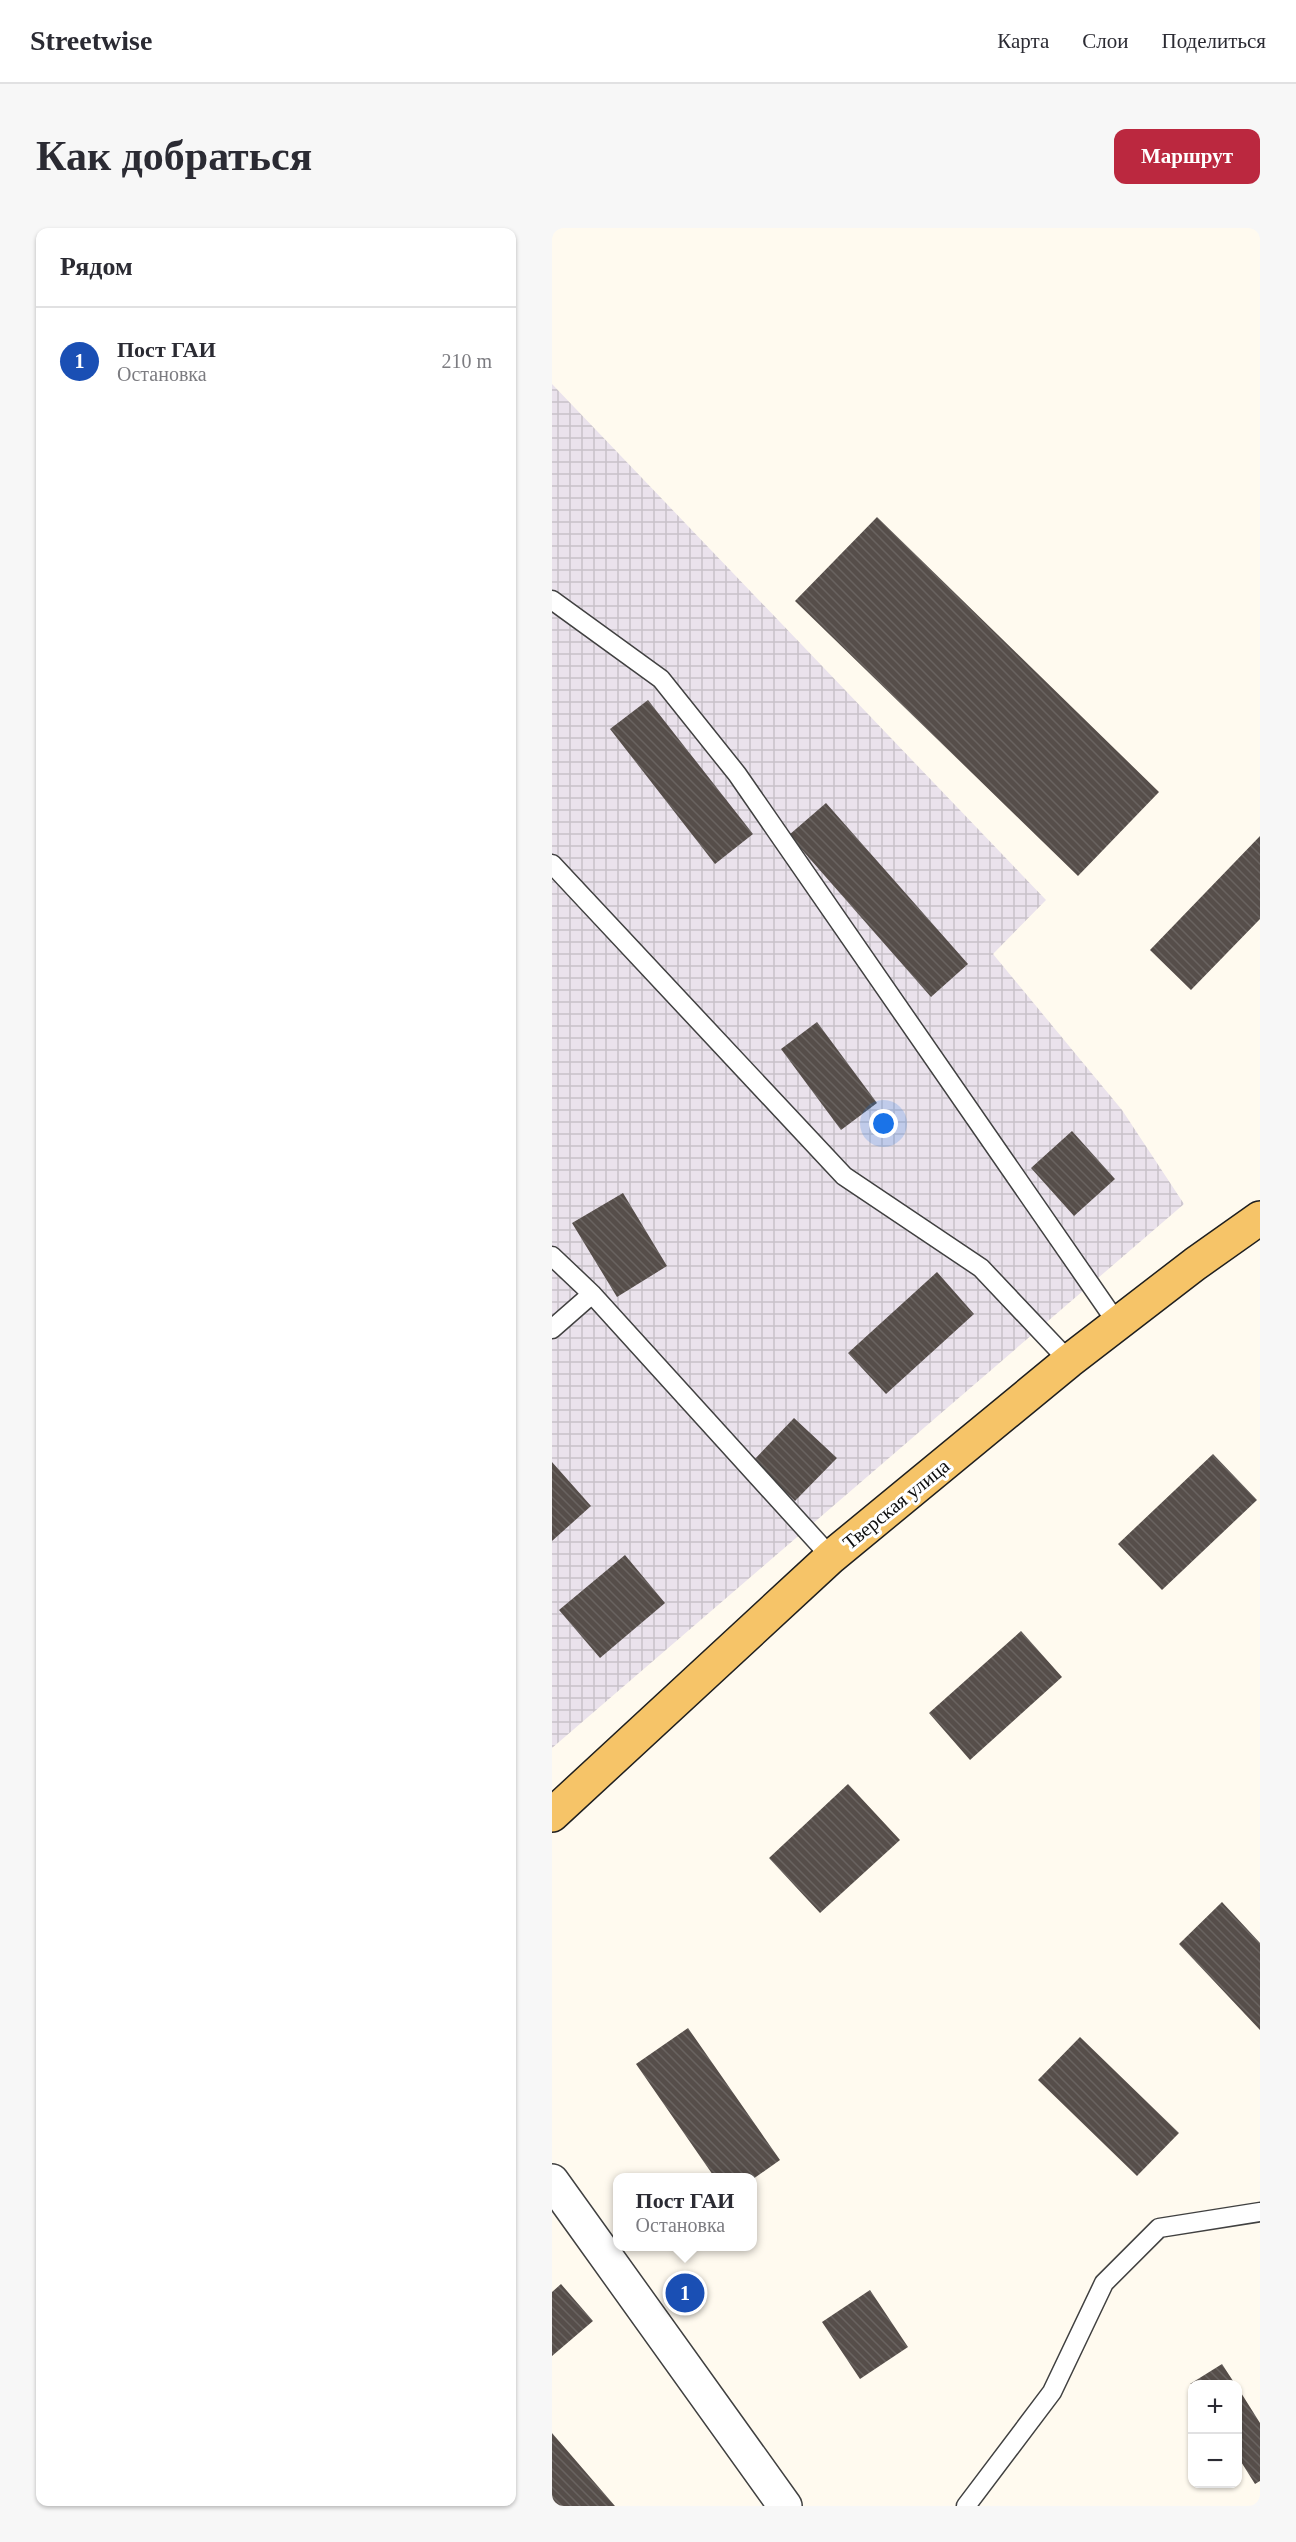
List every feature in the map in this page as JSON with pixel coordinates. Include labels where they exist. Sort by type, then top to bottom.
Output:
[{"type":"main road","name":"Тверская улица","points":[[552,1815],[831,1557],[1069,1360],[1260,1218]]},
{"type":"street","points":[[552,2181],[785,2506]]},
{"type":"lane","points":[[552,600],[661,679],[737,774],[1118,1323]]},
{"type":"lane","points":[[552,864],[844,1176],[981,1268],[1069,1360]]},
{"type":"lane","points":[[552,1256],[592,1294],[831,1557]]},
{"type":"lane","points":[[552,1329],[592,1294]]},
{"type":"lane","points":[[966,2506],[1052,2392],[1104,2283],[1159,2228],[1260,2212]]},
{"type":"shaded area","points":[[552,384],[1046,900],[993,954],[1122,1110],[1184,1204],[552,1748]]},
{"type":"building","points":[[877,517],[1159,792],[1078,876],[795,601]]},
{"type":"building","points":[[648,700],[753,834],[715,864],[610,729]]},
{"type":"building","points":[[826,803],[968,964],[931,997],[789,835]]},
{"type":"building","points":[[1260,836],[1260,919],[1191,990],[1150,950]]},
{"type":"building","points":[[817,1022],[877,1103],[841,1130],[781,1049]]},
{"type":"building","points":[[1072,1131],[1115,1179],[1074,1216],[1031,1168]]},
{"type":"building","points":[[623,1193],[667,1266],[617,1297],[572,1223]]},
{"type":"building","points":[[937,1272],[974,1314],[886,1394],[848,1353]]},
{"type":"building","points":[[794,1418],[837,1458],[795,1501],[753,1461]]},
{"type":"building","points":[[1213,1454],[1257,1500],[1162,1590],[1118,1544]]},
{"type":"building","points":[[552,1462],[591,1506],[552,1541]]},
{"type":"building","points":[[625,1555],[665,1603],[600,1658],[559,1610]]},
{"type":"building","points":[[1021,1631],[1062,1677],[970,1760],[929,1713]]},
{"type":"building","points":[[848,1784],[900,1840],[820,1913],[769,1858]]},
{"type":"building","points":[[1222,1902],[1260,1943],[1260,2030],[1179,1944]]},
{"type":"building","points":[[688,2028],[780,2160],[757,2176],[757,2173],[712,2173],[636,2064]]},
{"type":"building","points":[[1080,2037],[1179,2133],[1137,2176],[1038,2080]]},
{"type":"building","points":[[561,2284],[593,2321],[552,2356],[552,2292]]},
{"type":"building","points":[[870,2290],[908,2347],[860,2379],[822,2322]]},
{"type":"building","points":[[1222,2364],[1232,2380],[1196,2380]]},
{"type":"building","points":[[1242,2394],[1260,2423],[1260,2481],[1255,2484],[1242,2463]]},
{"type":"building","points":[[552,2433],[615,2506],[552,2506]]},
{"type":"place","name":"Пост ГАИ","points":[[685,2293]]}]
